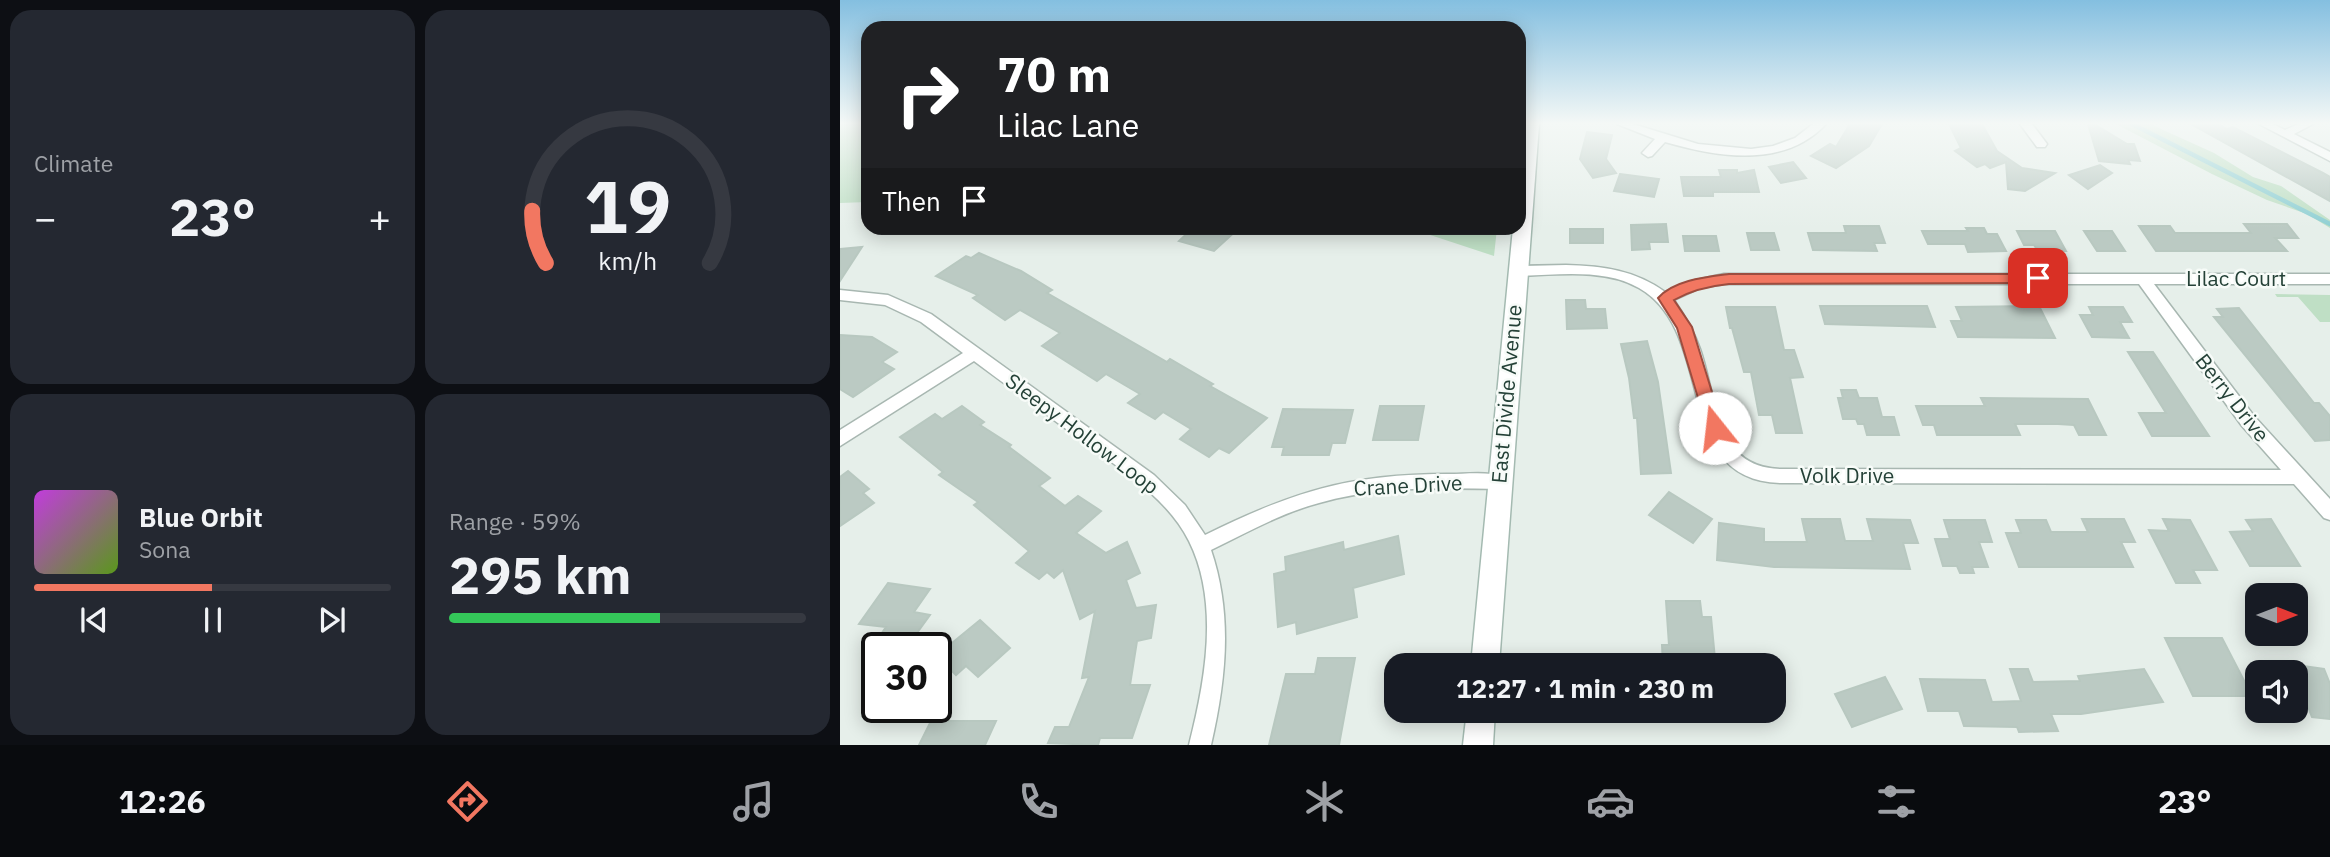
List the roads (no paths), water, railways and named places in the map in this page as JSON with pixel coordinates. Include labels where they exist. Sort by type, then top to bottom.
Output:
[{"type":"street","name":"East Divide Avenue","points":[[1526,181],[1528,159]]},
{"type":"street","name":"East Divide Avenue","points":[[1486,653],[1521,235]]},
{"type":"street","name":"Volk Drive","points":[[1518,271],[1593,271],[1616,274],[1644,284],[1666,298],[1687,333],[1719,440],[1737,463],[1757,474],[2296,477]]},
{"type":"street","points":[[1666,298],[1697,284],[1724,279],[2142,278]]},
{"type":"street","name":"Lilac Court","points":[[2142,278],[2330,279]]},
{"type":"street","name":"Berry Drive","points":[[2142,278],[2242,412],[2296,477],[2330,512]]},
{"type":"street","name":"Sleepy Hollow Loop","points":[[840,295],[872,297],[902,305],[926,318],[1147,480],[1176,508],[1201,546],[1214,602],[1215,636],[1209,705],[1199,745]]},
{"type":"street","points":[[840,439],[974,354]]},
{"type":"street","name":"Crane Drive","points":[[1201,546],[1275,511],[1334,491],[1406,482],[1500,482]]},
{"type":"street","points":[[1478,745],[1480,723]]},
{"type":"waterway","points":[[2201,159],[2330,224]]}]
